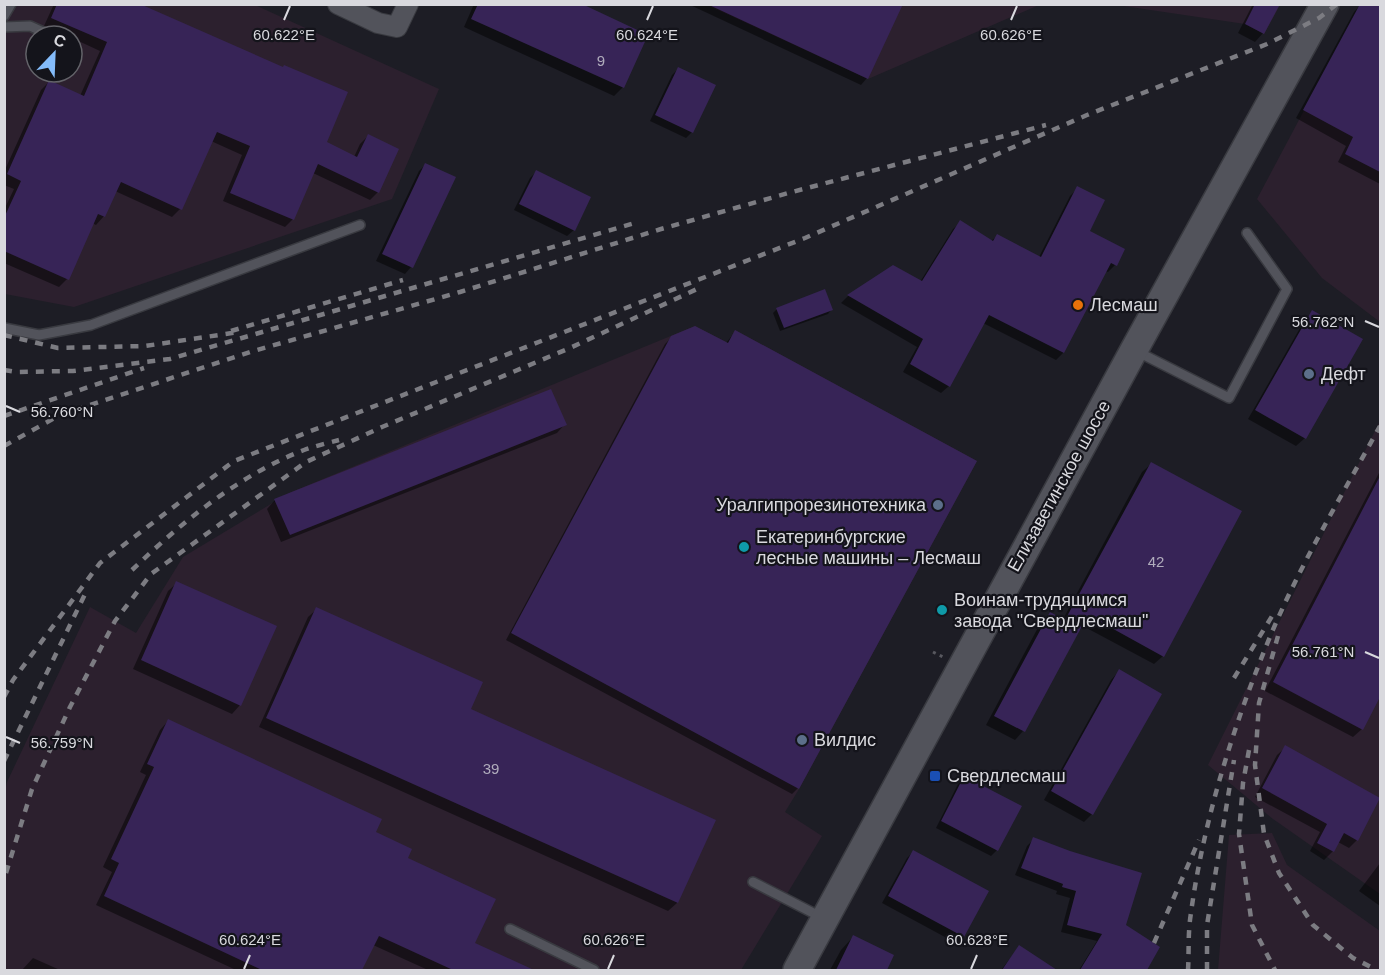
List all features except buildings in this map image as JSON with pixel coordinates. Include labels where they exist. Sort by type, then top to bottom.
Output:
[{"type":"main road","name":"Елизаветинское шоссе","points":[[797,970],[1325,4]]},
{"type":"street","points":[[338,4],[378,23],[397,27],[408,4]]},
{"type":"lane","points":[[4,16],[11,4]]},
{"type":"lane","points":[[4,27],[24,26]]},
{"type":"lane","points":[[4,328],[39,335],[91,325],[360,225]]},
{"type":"lane","points":[[1134,350],[1229,398],[1287,289],[1247,233]]},
{"type":"lane","points":[[753,882],[825,919]]},
{"type":"lane","points":[[510,929],[594,970]]},
{"type":"shaded area","points":[[4,5],[255,5],[439,89],[392,199],[74,307],[5,294]]},
{"type":"shaded area","points":[[707,5],[1039,5],[868,79]]},
{"type":"shaded area","points":[[1117,5],[1280,5],[1264,34],[1245,24]]},
{"type":"shaded area","points":[[1360,5],[1380,5],[1380,322],[1322,278],[1257,199]]},
{"type":"shaded area","points":[[695,326],[728,343],[735,330],[977,461],[785,812],[822,836],[741,970],[5,970],[4,795],[7,782],[90,607],[136,633],[183,557],[289,493]]},
{"type":"shaded area","points":[[1380,421],[1380,894],[1273,819],[1208,765]]},
{"type":"shaded area","points":[[1272,833],[1287,865],[1380,931],[1380,970],[1218,970],[1229,835]]},
{"type":"railway","points":[[4,697],[13,680],[100,563],[234,461],[805,238],[1087,115],[1267,44],[1319,18],[1337,4]]},
{"type":"railway","points":[[4,446],[60,415],[250,352],[460,292],[661,229],[1046,125]]},
{"type":"railway","points":[[4,370],[16,372],[73,371],[170,359],[638,222]]},
{"type":"railway","points":[[231,331],[403,280]]},
{"type":"railway","points":[[6,873],[32,789],[70,707],[115,621],[151,574],[306,462],[382,427],[570,348],[697,289]]},
{"type":"railway","points":[[4,335],[58,348],[145,346],[239,332]]},
{"type":"railway","points":[[4,416],[144,368]]},
{"type":"railway","points":[[1188,970],[1190,920],[1195,885],[1210,816],[1240,715],[1290,592],[1380,426]]},
{"type":"railway","points":[[132,570],[191,518],[234,486],[280,460],[339,440]]},
{"type":"railway","points":[[4,761],[87,590]]},
{"type":"railway","points":[[1234,678],[1274,613]]},
{"type":"railway","points":[[1278,636],[1259,703],[1255,765],[1264,834],[1279,873],[1313,925],[1353,958],[1377,970]]},
{"type":"railway","points":[[1249,750],[1243,783],[1239,834],[1252,925],[1275,970]]},
{"type":"railway","points":[[1207,970],[1207,925],[1234,760]]},
{"type":"railway","points":[[1154,943],[1199,840]]},
{"type":"place","name":"Лесмаш","points":[[1078,305]]},
{"type":"place","name":"Дефт","points":[[1309,374]]},
{"type":"place","name":"Уралгипрорезинотехника","points":[[938,505]]},
{"type":"place","name":"Екатеринбургские лесные машины – Лесмаш","points":[[744,547]]},
{"type":"place","name":"Воинам-трудящимся завода \"Свердлесмаш\"","points":[[942,610]]},
{"type":"place","name":"Вилдис","points":[[802,740]]},
{"type":"place","name":"Свердлесмаш","points":[[935,776]]}]
